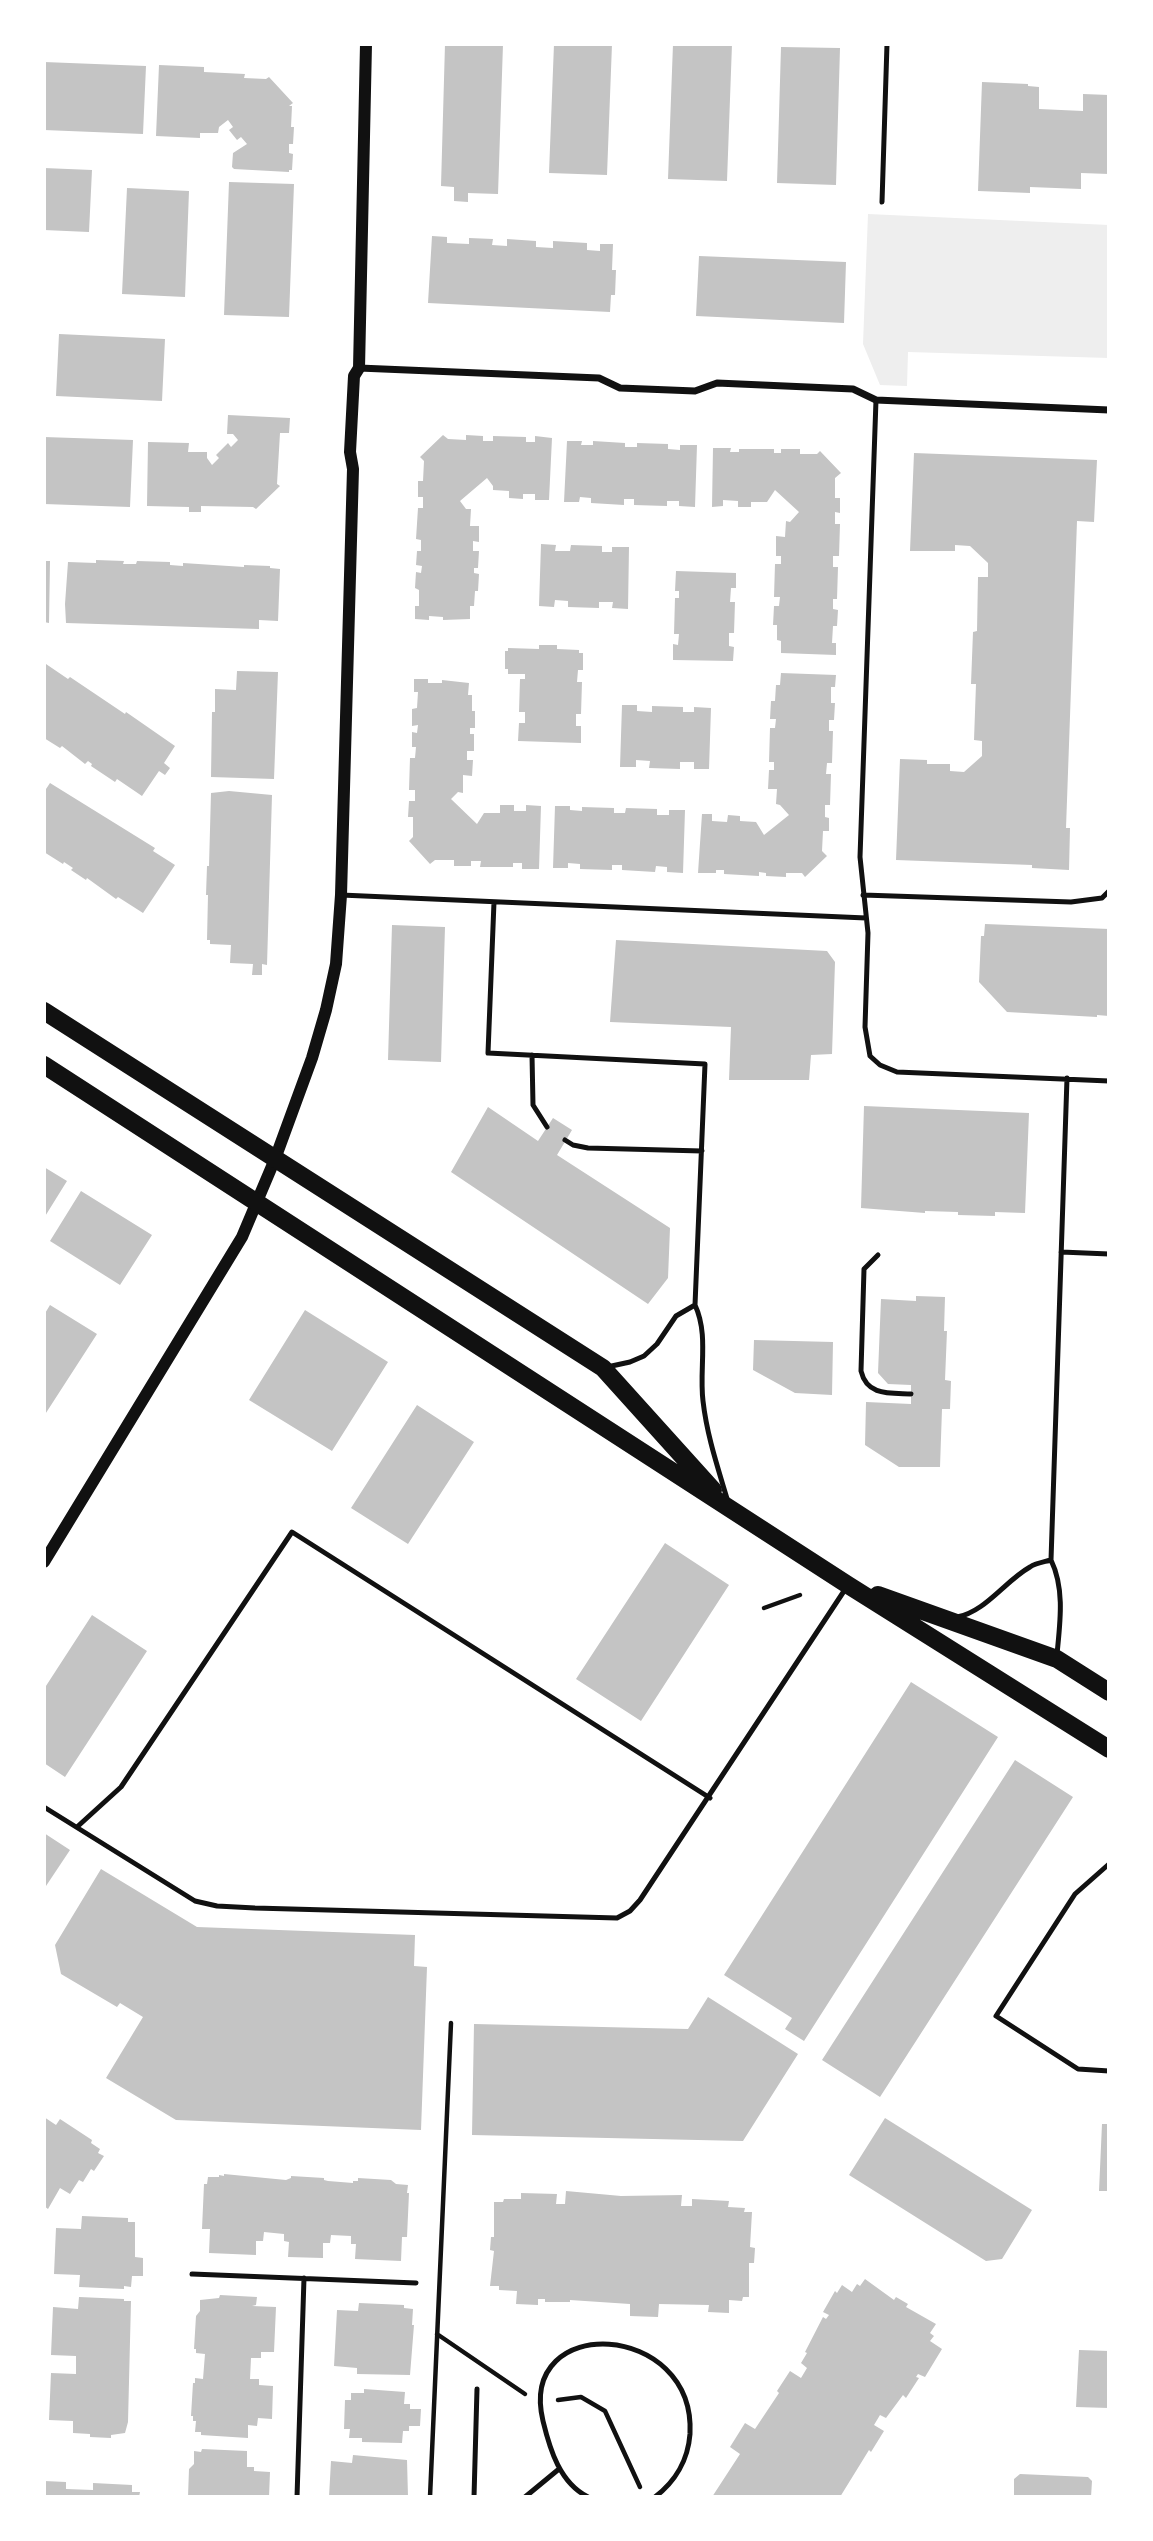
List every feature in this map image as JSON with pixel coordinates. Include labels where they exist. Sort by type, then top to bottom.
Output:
[{"type":"main road","points":[[44,1012],[603,1368],[730,1508]]},
{"type":"main road","points":[[44,1065],[848,1585],[1109,1749]]},
{"type":"main road","points":[[848,1585],[1057,1659],[1109,1692]]},
{"type":"street","points":[[44,1562],[236,1247],[258,1203],[312,1058],[336,964],[341,895],[353,469],[350,452],[351,414],[354,376],[359,368],[366,44]]},
{"type":"street","points":[[359,368],[599,378],[620,388],[695,391],[717,383],[853,388],[876,400],[1109,410]]},
{"type":"lane","points":[[882,202],[887,44]]},
{"type":"lane","points":[[876,400],[860,857],[866,918],[866,1039],[870,1056],[888,1070],[909,1073],[1109,1081]]},
{"type":"lane","points":[[863,895],[1071,902],[1102,898],[1109,891]]},
{"type":"lane","points":[[341,895],[866,918]]},
{"type":"lane","points":[[494,902],[488,1053],[705,1064],[695,1305],[702,1321],[702,1380],[708,1436],[730,1508]]},
{"type":"lane","points":[[533,1055],[533,1105],[547,1127]]},
{"type":"lane","points":[[1057,1659],[1060,1600],[1057,1575],[1051,1560],[1067,1078]]},
{"type":"lane","points":[[565,1140],[588,1148],[702,1151]]},
{"type":"lane","points":[[1061,1252],[1109,1254]]},
{"type":"lane","points":[[878,1255],[864,1269],[863,1382],[877,1392],[911,1394]]},
{"type":"lane","points":[[603,1368],[644,1356],[657,1344],[676,1316],[695,1305]]},
{"type":"lane","points":[[77,1827],[121,1787],[292,1532],[710,1798]]},
{"type":"lane","points":[[946,1619],[966,1615],[1032,1565],[1051,1560]]},
{"type":"lane","points":[[44,1807],[195,1901],[217,1906],[610,1918],[624,1915],[640,1900],[710,1798],[848,1585]]},
{"type":"lane","points":[[1109,1864],[1075,1894],[996,2016],[1078,2069],[1109,2071]]},
{"type":"lane","points":[[192,2274],[416,2283]]},
{"type":"lane","points":[[297,2497],[304,2278]]},
{"type":"lane","points":[[588,2497],[571,2485],[559,2469],[540,2411],[540,2387],[551,2365],[579,2347],[597,2344],[623,2345],[647,2354],[667,2369],[682,2390],[689,2413],[689,2440],[682,2466],[667,2488],[654,2497]]},
{"type":"lane","points":[[474,2497],[477,2389]]},
{"type":"lane","points":[[525,2497],[559,2469]]},
{"type":"path","points":[[764,1608],[800,1595]]},
{"type":"path","points":[[430,2497],[451,2022]]},
{"type":"shaded area","points":[[868,214],[1109,225],[1109,358],[908,352],[907,386],[880,385],[863,344]]},
{"type":"building","points":[[445,44],[503,44],[498,194],[468,193],[468,202],[454,201],[454,187],[441,186]]},
{"type":"building","points":[[554,44],[612,44],[607,175],[549,173]]},
{"type":"building","points":[[673,44],[732,44],[727,181],[668,179]]},
{"type":"building","points":[[781,47],[840,48],[836,185],[777,183]]},
{"type":"building","points":[[44,62],[146,66],[143,134],[44,130]]},
{"type":"building","points":[[159,65],[204,67],[204,72],[245,74],[244,78],[269,77],[293,103],[289,106],[292,106],[291,127],[294,127],[293,144],[289,144],[289,153],[293,154],[292,170],[234,169],[233,153],[247,144],[241,137],[237,140],[229,130],[233,127],[228,120],[219,127],[218,133],[200,133],[200,138],[156,136]]},
{"type":"building","points":[[982,82],[1039,87],[1039,109],[1083,111],[1083,94],[1109,95],[1109,174],[1081,173],[1081,189],[1030,187],[1030,193],[978,191]]},
{"type":"building","points":[[44,168],[92,170],[89,232],[44,230]]},
{"type":"building","points":[[229,182],[294,184],[289,317],[224,315]]},
{"type":"building","points":[[127,188],[189,191],[185,297],[122,294]]},
{"type":"building","points":[[432,236],[447,237],[447,243],[469,244],[469,238],[493,239],[492,245],[507,246],[507,239],[536,241],[536,247],[553,248],[553,241],[587,243],[587,250],[600,251],[600,244],[613,244],[615,295],[611,295],[610,312],[428,303]]},
{"type":"building","points":[[699,256],[846,262],[844,323],[696,316]]},
{"type":"building","points":[[59,334],[165,339],[162,401],[56,396]]},
{"type":"building","points":[[228,415],[290,418],[289,433],[280,433],[277,484],[280,486],[256,509],[201,506],[201,512],[189,512],[189,507],[147,506],[148,442],[189,443],[188,452],[207,452],[207,458],[212,465],[219,458],[216,455],[228,443],[231,447],[238,440],[233,434],[227,434]]},
{"type":"building","points":[[443,435],[448,439],[466,440],[466,435],[483,436],[483,441],[493,441],[493,436],[526,437],[526,442],[535,442],[535,436],[552,438],[549,500],[535,500],[535,494],[523,494],[523,499],[509,498],[509,491],[493,490],[487,478],[460,501],[466,509],[471,509],[470,526],[479,526],[479,542],[473,541],[473,551],[479,551],[478,568],[474,568],[474,573],[479,574],[478,591],[475,591],[474,606],[470,606],[470,619],[443,620],[443,617],[429,616],[429,620],[415,619],[415,606],[419,606],[419,590],[415,588],[416,572],[421,573],[422,566],[416,565],[417,551],[421,551],[421,540],[416,539],[418,508],[423,508],[423,497],[418,497],[418,481],[423,481],[424,461],[420,457]]},
{"type":"building","points":[[44,437],[133,440],[130,507],[44,504]]},
{"type":"building","points":[[567,441],[582,441],[581,445],[593,445],[593,441],[625,443],[625,447],[637,447],[637,443],[668,444],[668,449],[680,450],[680,445],[697,445],[695,507],[679,506],[679,501],[667,501],[667,506],[634,505],[634,499],[624,499],[624,505],[591,503],[591,498],[580,497],[579,502],[564,502]]},
{"type":"building","points":[[713,448],[731,448],[730,452],[739,452],[739,449],[774,449],[774,453],[781,453],[781,449],[800,449],[800,454],[817,454],[820,451],[841,473],[835,478],[835,498],[840,498],[840,513],[835,512],[835,524],[840,524],[839,556],[833,556],[833,567],[838,567],[837,599],[833,599],[833,609],[838,610],[837,626],[833,626],[832,643],[836,643],[836,655],[781,653],[781,641],[777,640],[777,625],[773,625],[774,606],[779,606],[780,597],[774,597],[775,564],[781,564],[781,556],[776,556],[776,536],[785,537],[786,521],[790,522],[799,512],[775,490],[767,502],[751,502],[751,507],[738,507],[738,501],[723,500],[723,506],[712,507]]},
{"type":"building","points":[[914,453],[1097,460],[1094,522],[1077,521],[1066,828],[1070,828],[1069,870],[1032,868],[1032,865],[896,860],[900,759],[927,760],[927,764],[950,764],[950,771],[964,772],[982,756],[982,741],[974,740],[976,684],[971,684],[973,632],[977,631],[978,577],[988,577],[988,563],[970,546],[955,545],[955,551],[910,551]]},
{"type":"building","points":[[541,544],[556,545],[555,551],[570,551],[571,545],[602,546],[602,552],[612,552],[612,547],[629,547],[628,609],[612,608],[613,602],[599,602],[599,608],[568,607],[568,601],[555,600],[554,607],[539,606]]},
{"type":"building","points":[[96,560],[124,561],[123,564],[136,564],[137,561],[170,562],[170,565],[183,566],[183,563],[270,566],[280,569],[278,621],[259,620],[259,629],[66,623],[68,562],[96,563]]},
{"type":"building","points":[[44,561],[50,561],[49,623],[44,622]]},
{"type":"building","points":[[676,571],[736,573],[736,588],[731,588],[730,602],[735,602],[734,633],[729,633],[729,646],[734,647],[733,661],[673,660],[673,644],[678,645],[679,634],[674,634],[675,598],[679,598],[679,591],[675,591]]},
{"type":"building","points":[[539,645],[557,645],[557,649],[579,650],[579,653],[583,653],[583,670],[578,670],[577,682],[582,682],[581,714],[576,714],[576,726],[581,726],[581,743],[518,741],[519,723],[525,723],[525,712],[519,712],[520,679],[525,679],[525,674],[508,674],[508,669],[505,669],[505,651],[508,651],[508,648],[539,649]]},
{"type":"building","points":[[46,664],[125,714],[126,712],[175,746],[164,763],[170,768],[165,775],[159,771],[142,796],[117,779],[115,782],[91,766],[88,761],[85,764],[62,746],[60,748],[44,738]]},
{"type":"building","points":[[237,671],[278,672],[274,779],[211,777],[215,689],[236,690]]},
{"type":"building","points":[[781,673],[836,675],[835,687],[831,687],[831,703],[835,703],[834,720],[829,720],[829,731],[833,731],[832,763],[827,763],[826,774],[831,774],[830,805],[825,805],[829,831],[823,831],[822,851],[827,856],[805,877],[802,873],[786,873],[786,877],[766,876],[766,873],[759,872],[759,876],[724,874],[724,870],[698,873],[702,814],[712,814],[712,821],[727,822],[728,815],[740,816],[740,821],[756,822],[764,835],[789,815],[776,804],[777,789],[768,789],[769,770],[774,770],[774,762],[769,762],[770,728],[775,728],[776,719],[770,719],[771,701],[775,701],[776,685],[780,685]]},
{"type":"building","points":[[414,679],[428,679],[428,683],[442,683],[442,680],[469,683],[468,695],[472,695],[472,711],[475,711],[475,728],[470,728],[470,734],[474,734],[474,751],[467,751],[467,760],[473,760],[472,776],[463,775],[463,793],[458,792],[451,799],[477,824],[484,813],[500,813],[500,805],[514,805],[514,811],[526,811],[526,805],[541,806],[539,869],[522,869],[522,863],[513,863],[513,867],[480,867],[481,861],[471,861],[471,866],[454,866],[454,860],[435,860],[430,864],[409,841],[413,837],[413,817],[408,817],[409,801],[415,801],[415,790],[409,790],[410,758],[415,758],[416,747],[412,747],[412,732],[417,733],[418,725],[412,726],[412,709],[417,708],[418,692],[414,692]]},
{"type":"building","points":[[622,705],[637,705],[637,711],[652,712],[652,706],[683,707],[683,712],[694,712],[694,707],[711,708],[709,769],[694,769],[694,762],[680,762],[680,769],[649,768],[650,761],[636,760],[636,767],[620,767]]},
{"type":"building","points":[[50,783],[155,848],[153,851],[175,865],[143,913],[118,897],[116,899],[71,870],[73,868],[64,862],[63,864],[44,852],[44,792]]},
{"type":"building","points":[[229,791],[272,795],[267,965],[262,964],[262,975],[252,975],[253,964],[230,963],[231,945],[210,944],[210,940],[207,940],[206,895],[211,793]]},
{"type":"building","points":[[555,806],[570,806],[570,810],[582,811],[582,807],[614,808],[614,813],[625,813],[626,808],[657,809],[657,815],[669,815],[669,810],[685,810],[683,873],[667,872],[667,867],[656,866],[655,872],[622,870],[622,865],[612,865],[612,870],[580,869],[580,864],[568,863],[568,868],[553,868]]},
{"type":"building","points":[[985,924],[1109,929],[1109,1016],[1007,1012],[979,982],[981,936],[984,936]]},
{"type":"building","points":[[392,925],[445,927],[441,1062],[388,1060]]},
{"type":"building","points":[[616,940],[827,951],[835,962],[832,1054],[811,1055],[809,1080],[729,1080],[731,1027],[610,1022]]},
{"type":"building","points":[[864,1106],[1029,1113],[1025,1213],[995,1212],[995,1216],[958,1215],[958,1212],[925,1213],[861,1208]]},
{"type":"building","points":[[488,1107],[538,1141],[553,1118],[572,1130],[557,1155],[670,1228],[668,1278],[648,1304],[451,1172]]},
{"type":"building","points":[[44,1167],[67,1181],[44,1218]]},
{"type":"building","points":[[81,1191],[152,1235],[120,1285],[50,1241]]},
{"type":"building","points":[[916,1296],[945,1297],[945,1380],[951,1381],[950,1409],[942,1409],[940,1467],[899,1467],[865,1445],[866,1402],[911,1404],[911,1385],[888,1384],[878,1373],[881,1299],[916,1301]]},
{"type":"building","points":[[50,1305],[97,1334],[44,1416],[44,1315]]},
{"type":"building","points":[[305,1310],[388,1362],[332,1451],[249,1400]]},
{"type":"building","points":[[754,1340],[833,1342],[832,1395],[795,1393],[753,1370]]},
{"type":"building","points":[[417,1405],[474,1442],[408,1544],[351,1508]]},
{"type":"building","points":[[665,1543],[729,1585],[641,1721],[576,1679]]},
{"type":"building","points":[[92,1615],[147,1651],[65,1777],[44,1763],[44,1689]]},
{"type":"building","points":[[911,1682],[998,1737],[804,2041],[785,2029],[792,2018],[724,1975]]},
{"type":"building","points":[[1015,1760],[1073,1797],[880,2097],[822,2060]]},
{"type":"building","points":[[44,1833],[70,1850],[44,1889]]},
{"type":"building","points":[[101,1869],[197,1927],[415,1935],[414,1966],[427,1967],[421,2130],[176,2120],[106,2078],[143,2017],[120,2003],[117,2007],[61,1974],[55,1945]]},
{"type":"building","points":[[708,1997],[798,2054],[743,2141],[472,2135],[474,2024],[688,2029]]},
{"type":"building","points":[[44,2117],[56,2125],[60,2119],[92,2140],[91,2143],[100,2149],[98,2153],[104,2156],[83,2182],[79,2180],[70,2194],[60,2188],[48,2209],[44,2206]]},
{"type":"building","points":[[885,2118],[1032,2210],[1002,2259],[986,2261],[849,2175]]},
{"type":"building","points":[[1102,2124],[1109,2124],[1109,2191],[1099,2191]]},
{"type":"building","points":[[224,2174],[286,2180],[291,2176],[324,2178],[328,2181],[353,2183],[358,2181],[358,2178],[391,2180],[396,2184],[408,2185],[407,2237],[402,2237],[401,2261],[355,2259],[356,2244],[351,2244],[351,2236],[331,2235],[330,2243],[323,2243],[323,2258],[288,2257],[289,2242],[284,2241],[284,2234],[264,2232],[263,2241],[256,2241],[256,2255],[209,2253],[210,2229],[202,2229],[204,2184],[207,2184],[208,2177]]},
{"type":"building","points":[[566,2191],[621,2196],[682,2195],[681,2206],[692,2206],[692,2199],[729,2201],[728,2207],[745,2208],[744,2212],[752,2212],[750,2247],[755,2248],[754,2263],[749,2263],[749,2297],[743,2297],[742,2301],[729,2300],[729,2313],[708,2312],[709,2305],[659,2304],[658,2317],[630,2316],[630,2304],[570,2300],[545,2302],[545,2299],[538,2299],[538,2305],[516,2304],[517,2291],[499,2290],[499,2286],[490,2286],[494,2251],[490,2250],[491,2237],[494,2237],[494,2202],[521,2199],[521,2193],[557,2194],[556,2204],[565,2204]]},
{"type":"building","points":[[82,2216],[128,2218],[128,2222],[135,2222],[135,2257],[143,2258],[143,2276],[132,2276],[131,2287],[79,2287],[80,2275],[54,2274],[56,2228],[81,2229]]},
{"type":"building","points":[[865,2279],[894,2300],[896,2297],[908,2304],[906,2307],[936,2324],[930,2333],[934,2336],[930,2341],[942,2349],[925,2377],[918,2374],[916,2377],[919,2378],[906,2398],[903,2395],[886,2418],[880,2415],[874,2425],[884,2431],[840,2497],[712,2497],[740,2454],[730,2447],[745,2423],[755,2429],[790,2371],[801,2378],[807,2368],[801,2363],[807,2353],[805,2352],[823,2317],[826,2319],[829,2315],[823,2312],[835,2291],[837,2293],[842,2285],[852,2292],[857,2284],[860,2286]]},
{"type":"building","points":[[220,2295],[257,2297],[256,2305],[252,2306],[276,2307],[274,2352],[261,2352],[261,2358],[251,2358],[250,2379],[259,2379],[259,2385],[273,2386],[272,2419],[258,2418],[257,2426],[248,2425],[248,2438],[201,2435],[201,2432],[195,2432],[196,2421],[193,2421],[191,2416],[193,2383],[195,2378],[203,2379],[205,2354],[196,2353],[194,2349],[196,2316],[200,2311],[200,2300],[219,2298]]},
{"type":"building","points":[[79,2297],[131,2301],[128,2422],[125,2433],[111,2435],[111,2438],[73,2433],[73,2421],[49,2420],[51,2373],[76,2374],[76,2356],[51,2355],[53,2307],[78,2309]]},
{"type":"building","points":[[359,2303],[404,2305],[404,2308],[413,2309],[410,2375],[357,2374],[357,2368],[334,2366],[337,2310],[358,2311]]},
{"type":"building","points":[[1079,2350],[1109,2351],[1109,2408],[1076,2407]]},
{"type":"building","points":[[364,2389],[405,2392],[404,2404],[410,2404],[410,2409],[421,2409],[420,2426],[409,2426],[409,2431],[403,2431],[402,2443],[362,2442],[362,2438],[349,2438],[350,2429],[344,2429],[345,2400],[351,2400],[351,2393],[364,2393]]},
{"type":"building","points":[[202,2449],[247,2451],[247,2467],[254,2467],[254,2471],[270,2472],[269,2497],[188,2497],[189,2469],[194,2464],[194,2451],[201,2452]]},
{"type":"building","points":[[353,2455],[407,2460],[408,2497],[329,2497],[331,2461],[352,2463]]},
{"type":"building","points":[[1020,2474],[1088,2477],[1092,2481],[1091,2497],[1014,2497],[1014,2479]]},
{"type":"building","points":[[44,2481],[66,2482],[66,2489],[93,2490],[93,2483],[132,2485],[132,2492],[140,2492],[139,2497],[44,2497]]}]
